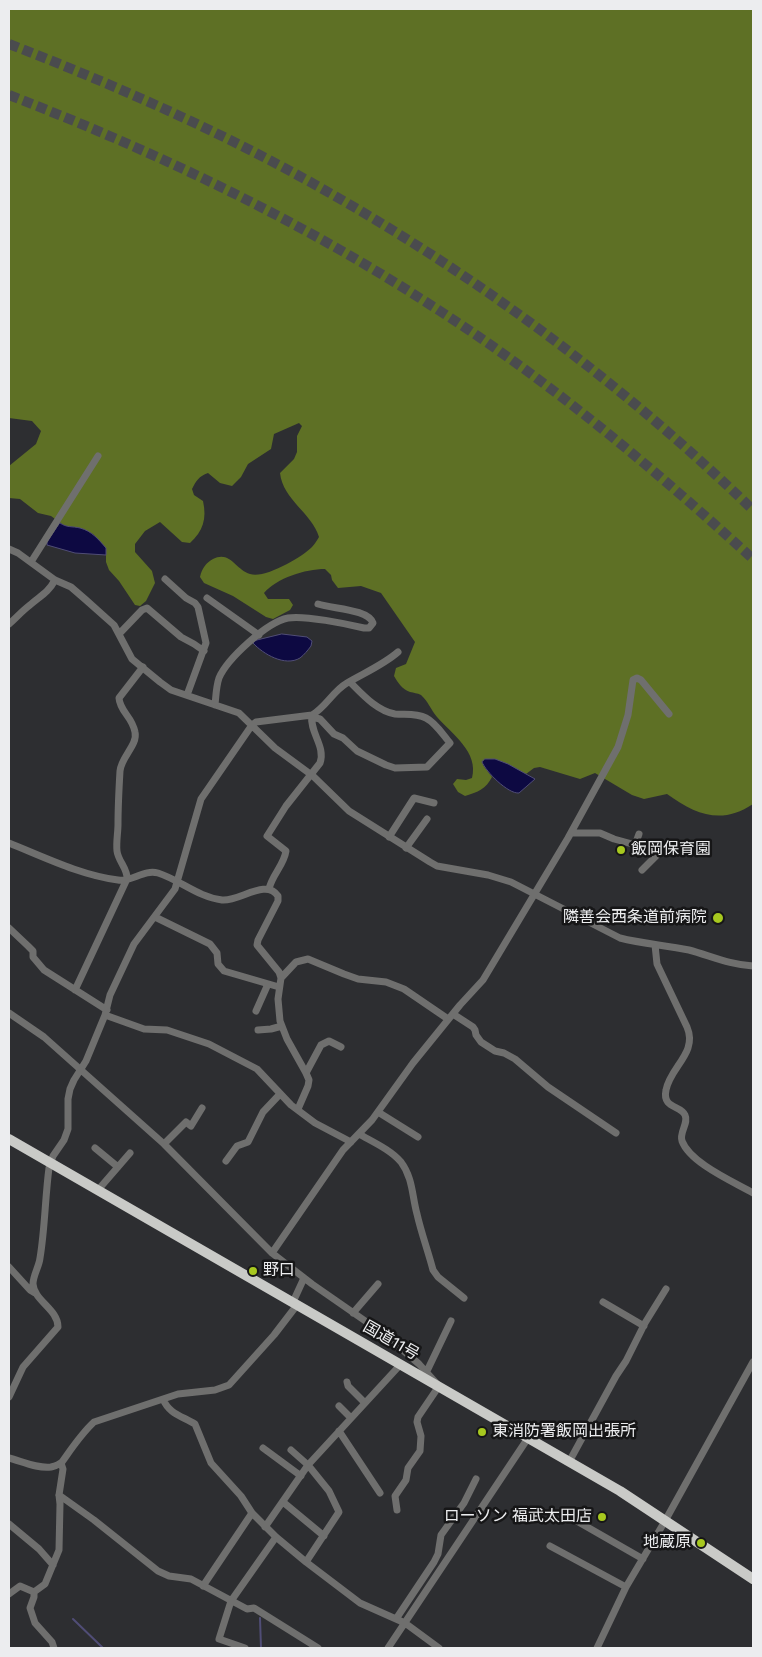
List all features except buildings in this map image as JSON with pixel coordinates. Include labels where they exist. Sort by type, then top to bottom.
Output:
[{"type":"highway","name":"国道11号","points":[[9,1139],[620,1491],[753,1579]]},
{"type":"street","points":[[30,562],[98,456]]},
{"type":"street","points":[[9,549],[18,553],[55,580],[71,587],[114,625],[132,659],[171,690],[239,713],[275,748],[311,774],[349,811],[436,866],[488,875],[511,882],[620,938],[689,950],[739,966],[753,966]]},
{"type":"street","points":[[165,579],[198,607],[206,643],[187,695]]},
{"type":"street","points":[[9,624],[31,603],[43,596],[55,580]]},
{"type":"street","points":[[207,598],[259,635]]},
{"type":"street","points":[[215,705],[217,686],[225,666],[259,635],[287,618],[326,620],[364,628],[369,628],[374,623],[368,616],[361,613],[318,604]]},
{"type":"street","points":[[119,634],[142,610],[147,608],[176,634],[204,651]]},
{"type":"street","points":[[270,889],[271,881],[286,851],[267,836],[286,806],[322,757],[321,749],[311,724],[312,716],[340,689],[390,659],[398,652]]},
{"type":"street","points":[[75,990],[127,880],[127,874],[117,853],[117,810],[120,795],[120,769],[136,734],[132,720],[120,706],[119,698],[143,667]]},
{"type":"street","points":[[272,1253],[343,1150],[378,1112],[450,1016],[483,980],[571,833],[618,747],[628,715],[633,680],[637,678],[641,680],[669,714]]},
{"type":"street","points":[[9,1397],[23,1367],[58,1327],[58,1321],[55,1316],[37,1294],[33,1286],[33,1280],[40,1258],[51,1162],[68,1129],[68,1099],[70,1090],[74,1080],[82,1070],[106,1012],[110,995],[134,944],[175,889],[202,798],[252,724],[256,722],[312,716],[320,719],[334,734],[343,738],[357,751],[395,768],[427,767],[450,744],[432,722],[424,717],[394,714],[385,710],[372,703],[350,682]]},
{"type":"street","points":[[389,837],[414,798],[434,803]]},
{"type":"street","points":[[406,848],[427,819]]},
{"type":"street","points":[[571,833],[600,833],[657,852],[642,870]]},
{"type":"street","points":[[634,845],[639,834]]},
{"type":"street","points":[[9,843],[84,872],[116,880],[127,880],[140,874],[157,873],[211,898],[222,900],[234,899],[256,891],[270,889],[278,896],[278,901],[257,945],[272,962],[281,978]]},
{"type":"street","points":[[155,917],[210,944],[217,952],[218,964],[224,971],[279,987]]},
{"type":"street","points":[[9,928],[28,946],[32,951],[33,957],[44,970],[106,1012],[144,1029],[167,1030],[208,1044],[257,1069],[290,1105],[315,1123],[351,1142]]},
{"type":"street","points":[[656,945],[655,956],[690,1037],[690,1044],[686,1055],[666,1089],[667,1101],[671,1106],[686,1115],[681,1135],[682,1142],[699,1161],[753,1193]]},
{"type":"street","points":[[298,1109],[308,1086],[308,1080],[282,1026],[278,999],[281,978],[296,962],[308,959],[358,979],[386,982],[404,989],[473,1027],[476,1036],[481,1042],[495,1051],[510,1056],[548,1087],[616,1134]]},
{"type":"street","points":[[256,1011],[268,984]]},
{"type":"street","points":[[9,1013],[44,1037],[164,1144],[272,1253],[304,1278],[384,1334],[427,1371],[439,1386],[418,1417],[417,1422],[421,1436],[420,1451],[408,1468],[406,1480],[395,1496],[397,1510]]},
{"type":"street","points":[[258,1030],[282,1026]]},
{"type":"street","points":[[306,1073],[324,1042],[329,1041],[341,1047]]},
{"type":"street","points":[[226,1161],[237,1146],[248,1142],[264,1112],[280,1094]]},
{"type":"street","points":[[164,1144],[186,1122],[191,1126],[202,1108]]},
{"type":"street","points":[[378,1112],[418,1137]]},
{"type":"street","points":[[359,1134],[392,1154],[404,1168],[414,1193],[417,1215],[433,1270],[438,1277],[464,1298]]},
{"type":"street","points":[[95,1148],[118,1167]]},
{"type":"street","points":[[98,1190],[130,1153]]},
{"type":"street","points":[[9,1267],[30,1290],[37,1294]]},
{"type":"street","points":[[9,1458],[43,1467],[50,1467],[61,1463],[86,1429],[94,1422],[178,1394],[215,1390],[229,1385],[274,1335],[295,1304],[304,1278]]},
{"type":"street","points":[[353,1313],[378,1284]]},
{"type":"street","points":[[570,1462],[616,1376],[666,1289]]},
{"type":"street","points":[[603,1302],[644,1326]]},
{"type":"street","points":[[427,1371],[451,1321]]},
{"type":"street","points":[[597,1648],[626,1587],[666,1520],[753,1362]]},
{"type":"street","points":[[265,1527],[308,1465],[401,1364]]},
{"type":"street","points":[[347,1382],[348,1386],[365,1404]]},
{"type":"street","points":[[162,1399],[172,1413],[195,1424],[211,1463],[241,1496],[252,1513],[276,1537],[360,1603],[405,1623],[439,1648]]},
{"type":"street","points":[[339,1406],[351,1418]]},
{"type":"street","points":[[339,1431],[380,1493]]},
{"type":"street","points":[[388,1648],[528,1438]]},
{"type":"street","points":[[263,1448],[300,1476]]},
{"type":"street","points":[[291,1450],[308,1465],[329,1491],[339,1512],[306,1562]]},
{"type":"street","points":[[34,1592],[45,1584],[59,1550],[59,1495],[63,1469],[61,1463]]},
{"type":"street","points":[[396,1619],[434,1562],[438,1554],[441,1535],[464,1503],[476,1479]]},
{"type":"street","points":[[59,1495],[158,1571],[169,1576],[191,1578],[247,1609],[254,1608],[318,1648]]},
{"type":"street","points":[[283,1502],[324,1536]]},
{"type":"street","points":[[203,1586],[252,1513]]},
{"type":"street","points":[[565,1520],[568,1516],[643,1559]]},
{"type":"street","points":[[9,1524],[39,1549],[53,1565]]},
{"type":"street","points":[[244,1648],[219,1639],[231,1601],[276,1537]]},
{"type":"street","points":[[550,1546],[626,1587]]},
{"type":"street","points":[[9,1594],[20,1586],[34,1592]]},
{"type":"street","points":[[34,1592],[30,1608],[33,1618],[52,1642],[54,1648]]},
{"type":"green space","points":[[9,9],[753,9],[753,804],[731,814],[709,815],[688,807],[667,794],[644,799],[632,795],[595,773],[580,779],[540,767],[534,768],[526,774],[508,764],[483,765],[492,777],[490,781],[481,790],[465,796],[458,792],[453,784],[457,779],[466,780],[472,778],[472,760],[463,744],[437,717],[423,697],[420,694],[405,689],[394,676],[396,668],[406,664],[415,642],[381,593],[361,586],[338,588],[331,575],[325,569],[300,573],[276,583],[264,593],[268,599],[289,599],[293,605],[290,610],[273,619],[266,617],[233,596],[204,583],[200,577],[202,571],[206,564],[213,559],[224,557],[245,572],[257,575],[274,570],[300,556],[312,547],[319,537],[310,521],[286,491],[280,473],[294,459],[297,452],[297,436],[302,426],[299,423],[274,434],[271,449],[248,464],[241,477],[232,486],[220,483],[208,473],[198,479],[192,489],[194,495],[203,501],[204,519],[201,529],[190,543],[182,542],[160,522],[145,531],[135,544],[135,552],[152,571],[155,583],[146,601],[140,606],[135,605],[109,570],[106,562],[106,548],[93,534],[80,528],[66,527],[51,516],[38,513],[20,499],[9,498],[9,466],[36,444],[41,431],[32,421],[9,418]]},
{"type":"shaded area","points":[[60,523],[84,529],[92,534],[106,548],[106,555],[75,553],[47,545],[47,542]]},
{"type":"shaded area","points":[[282,634],[307,637],[312,641],[311,646],[300,658],[288,661],[268,655],[253,643],[254,641]]},
{"type":"shaded area","points":[[485,759],[495,759],[508,764],[535,779],[519,793],[509,790],[488,771],[482,762]]},
{"type":"waterway","points":[[260,1618],[261,1648]]},
{"type":"waterway","points":[[73,1619],[103,1648]]},
{"type":"tunnel","points":[[9,44],[134,95],[256,153],[335,196],[447,265],[554,340],[606,380],[705,465],[753,510]]},
{"type":"tunnel","points":[[9,95],[171,163],[277,215],[328,243],[429,304],[515,362],[597,424],[676,490],[753,559]]},
{"type":"place","name":"飯岡保育園","points":[[621,850]]},
{"type":"place","name":"隣善会西条道前病院","points":[[718,918]]},
{"type":"place","name":"野口","points":[[253,1271]]},
{"type":"place","name":"東消防署飯岡出張所","points":[[482,1432]]},
{"type":"place","name":"ローソン 福武太田店","points":[[602,1517]]},
{"type":"place","name":"地蔵原","points":[[701,1543]]}]
